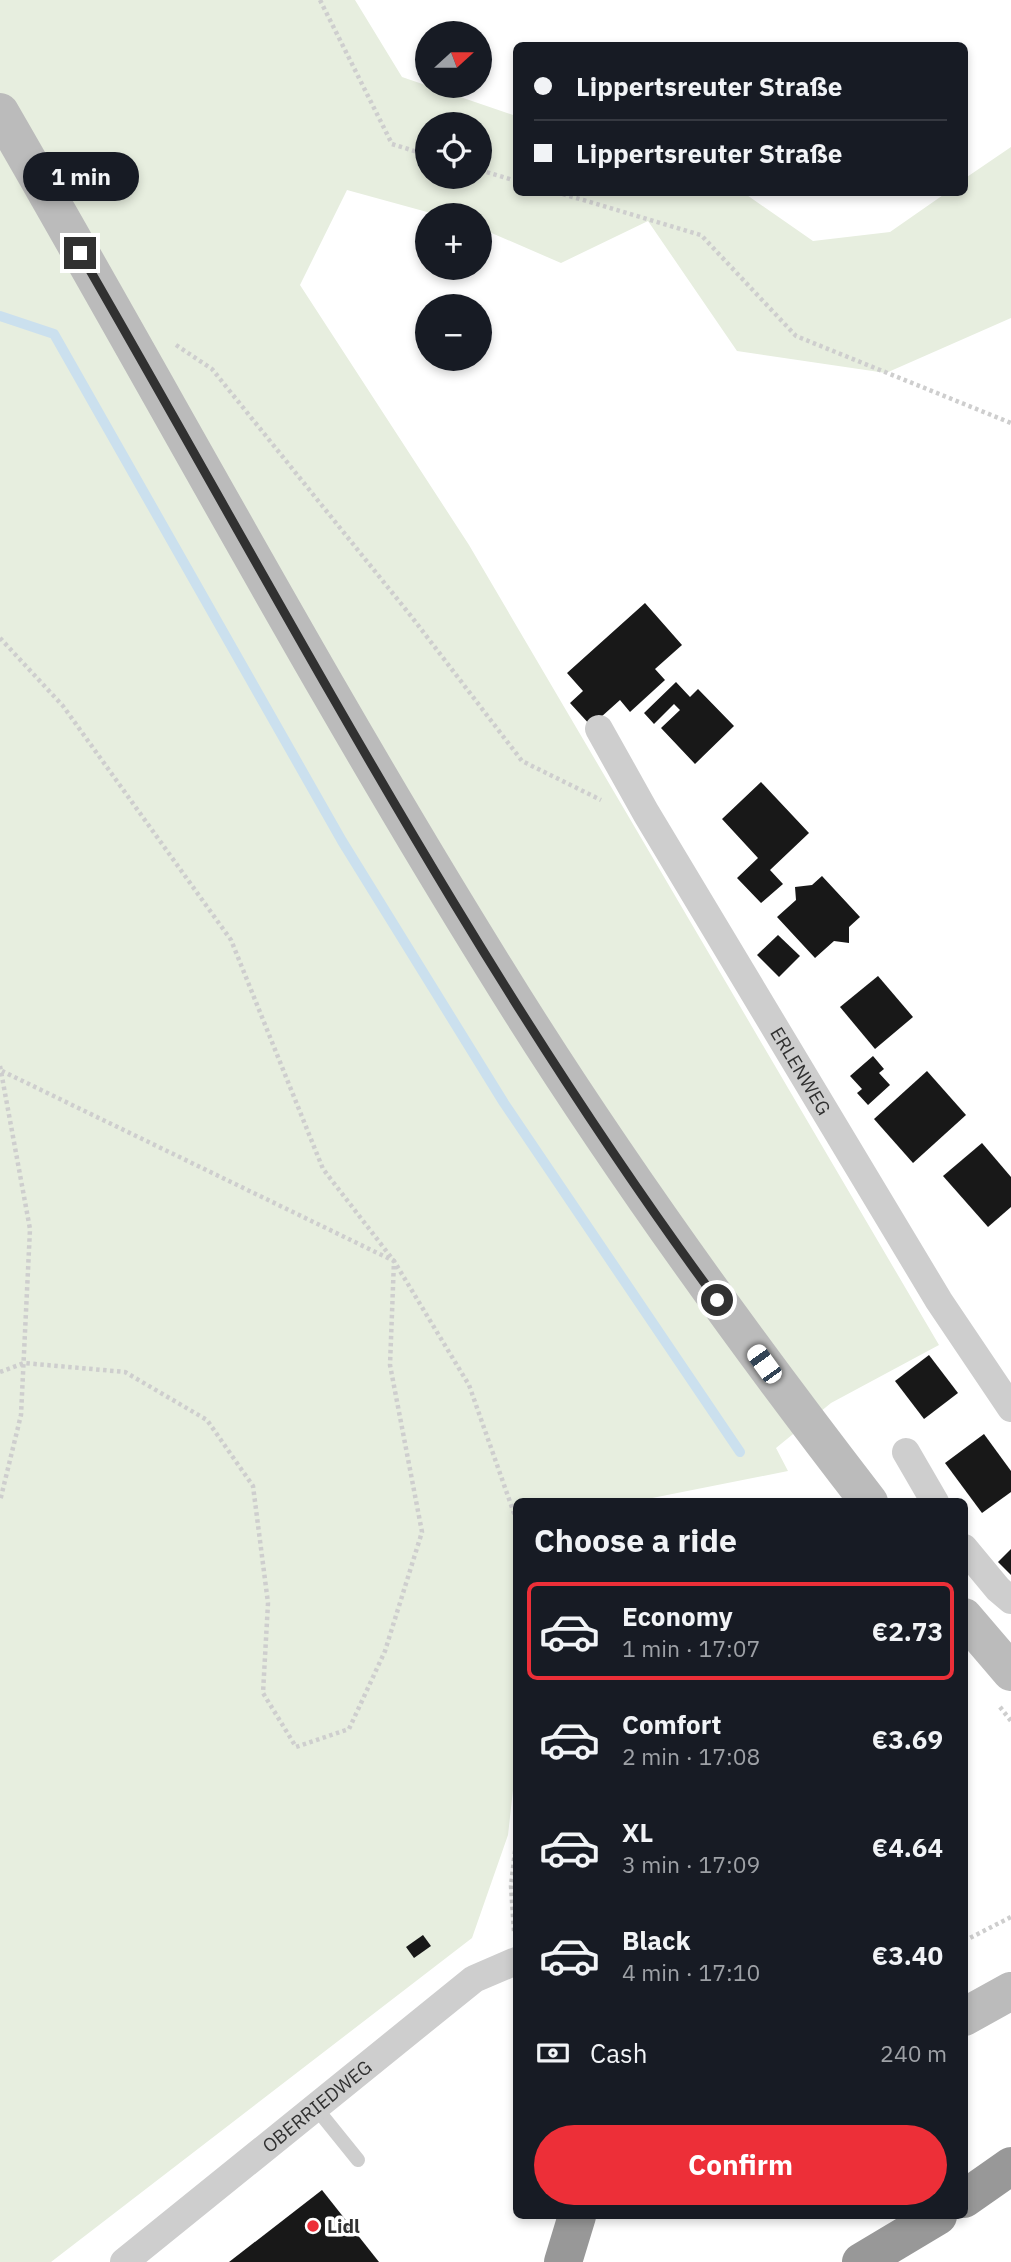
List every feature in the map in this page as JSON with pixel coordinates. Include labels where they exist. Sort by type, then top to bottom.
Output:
[{"type":"highway","points":[[968,2196],[1011,2166]]},
{"type":"highway","points":[[861,2262],[933,2219]]},
{"type":"street","points":[[0,112],[394,801],[494,969],[670,1235],[866,1498]]},
{"type":"street","name":"ERLENWEG","points":[[599,729],[646,813],[939,1301],[1011,1408]]},
{"type":"street","points":[[906,1452],[933,1498]]},
{"type":"street","points":[[968,1553],[998,1589],[1011,1600]]},
{"type":"street","points":[[968,1623],[1011,1672]]},
{"type":"street","name":"OBERRIEDWEG","points":[[124,2262],[513,1950]]},
{"type":"street","points":[[968,2015],[1011,1992]]},
{"type":"lane","points":[[316,2108],[358,2160]]},
{"type":"path","points":[[320,0],[392,144],[415,151]]},
{"type":"path","points":[[492,174],[513,180]]},
{"type":"path","points":[[569,196],[701,235],[796,336],[1011,423]]},
{"type":"path","points":[[170,341],[212,369],[411,616],[522,761],[611,804]]},
{"type":"path","points":[[0,638],[63,706],[232,940],[323,1169],[394,1261],[469,1385],[513,1510]]},
{"type":"path","points":[[1,1068],[394,1261]]},
{"type":"path","points":[[0,1502],[21,1415],[30,1229],[1,1068]]},
{"type":"path","points":[[0,1372],[24,1363],[125,1372],[207,1420],[253,1486],[268,1603],[263,1693],[296,1747],[349,1729],[385,1651],[422,1532],[390,1365],[394,1261]]},
{"type":"path","points":[[513,1868],[513,1917]]},
{"type":"path","points":[[968,1939],[1011,1917]]},
{"type":"green space","points":[[0,0],[355,0],[402,77],[415,81],[415,98],[463,98],[513,115],[513,196],[748,196],[813,241],[890,232],[942,196],[968,196],[968,176],[1011,147],[1011,318],[886,373],[737,351],[648,221],[561,263],[492,233],[492,203],[415,203],[415,209],[347,190],[300,285],[469,545],[939,1345],[831,1403],[776,1448],[788,1471],[652,1498],[513,1498],[513,1790],[508,1835],[472,1938],[51,2262],[0,2262]]},
{"type":"building","points":[[645,603],[682,645],[655,669],[665,680],[630,712],[620,700],[591,726],[570,703],[583,691],[567,673]]},
{"type":"building","points":[[676,682],[690,697],[698,689],[734,726],[695,764],[661,728],[680,710],[674,704],[654,724],[644,713]]},
{"type":"building","points":[[761,782],[809,833],[770,870],[783,884],[761,903],[737,878],[758,858],[722,819]]},
{"type":"building","points":[[822,876],[860,917],[849,927],[849,943],[834,941],[815,958],[777,917],[796,900],[795,887],[812,885]]},
{"type":"building","points":[[778,935],[800,956],[779,977],[757,955]]},
{"type":"building","points":[[878,976],[913,1017],[875,1049],[840,1007]]},
{"type":"building","points":[[873,1056],[884,1069],[879,1073],[890,1085],[868,1105],[857,1093],[862,1089],[850,1076]]},
{"type":"building","points":[[927,1071],[966,1115],[913,1163],[874,1119]]},
{"type":"building","points":[[982,1143],[1011,1177],[1011,1207],[988,1227],[943,1176]]},
{"type":"building","points":[[929,1355],[958,1393],[924,1419],[895,1381]]},
{"type":"building","points":[[984,1434],[1011,1471],[1011,1492],[982,1513],[945,1463]]},
{"type":"building","points":[[1011,1549],[1011,1575],[998,1562]]},
{"type":"building","points":[[423,1935],[431,1946],[414,1958],[406,1947]]},
{"type":"building","name":"Lidl","points":[[322,2190],[379,2262],[229,2262]]},
{"type":"waterway","points":[[0,316],[54,334],[342,841],[504,1103],[740,1452]]},
{"type":"place","name":"Lidl","points":[[313,2226]]},
{"type":"route","points":[[80,253],[394,801],[494,969],[595,1125],[717,1300]]}]
